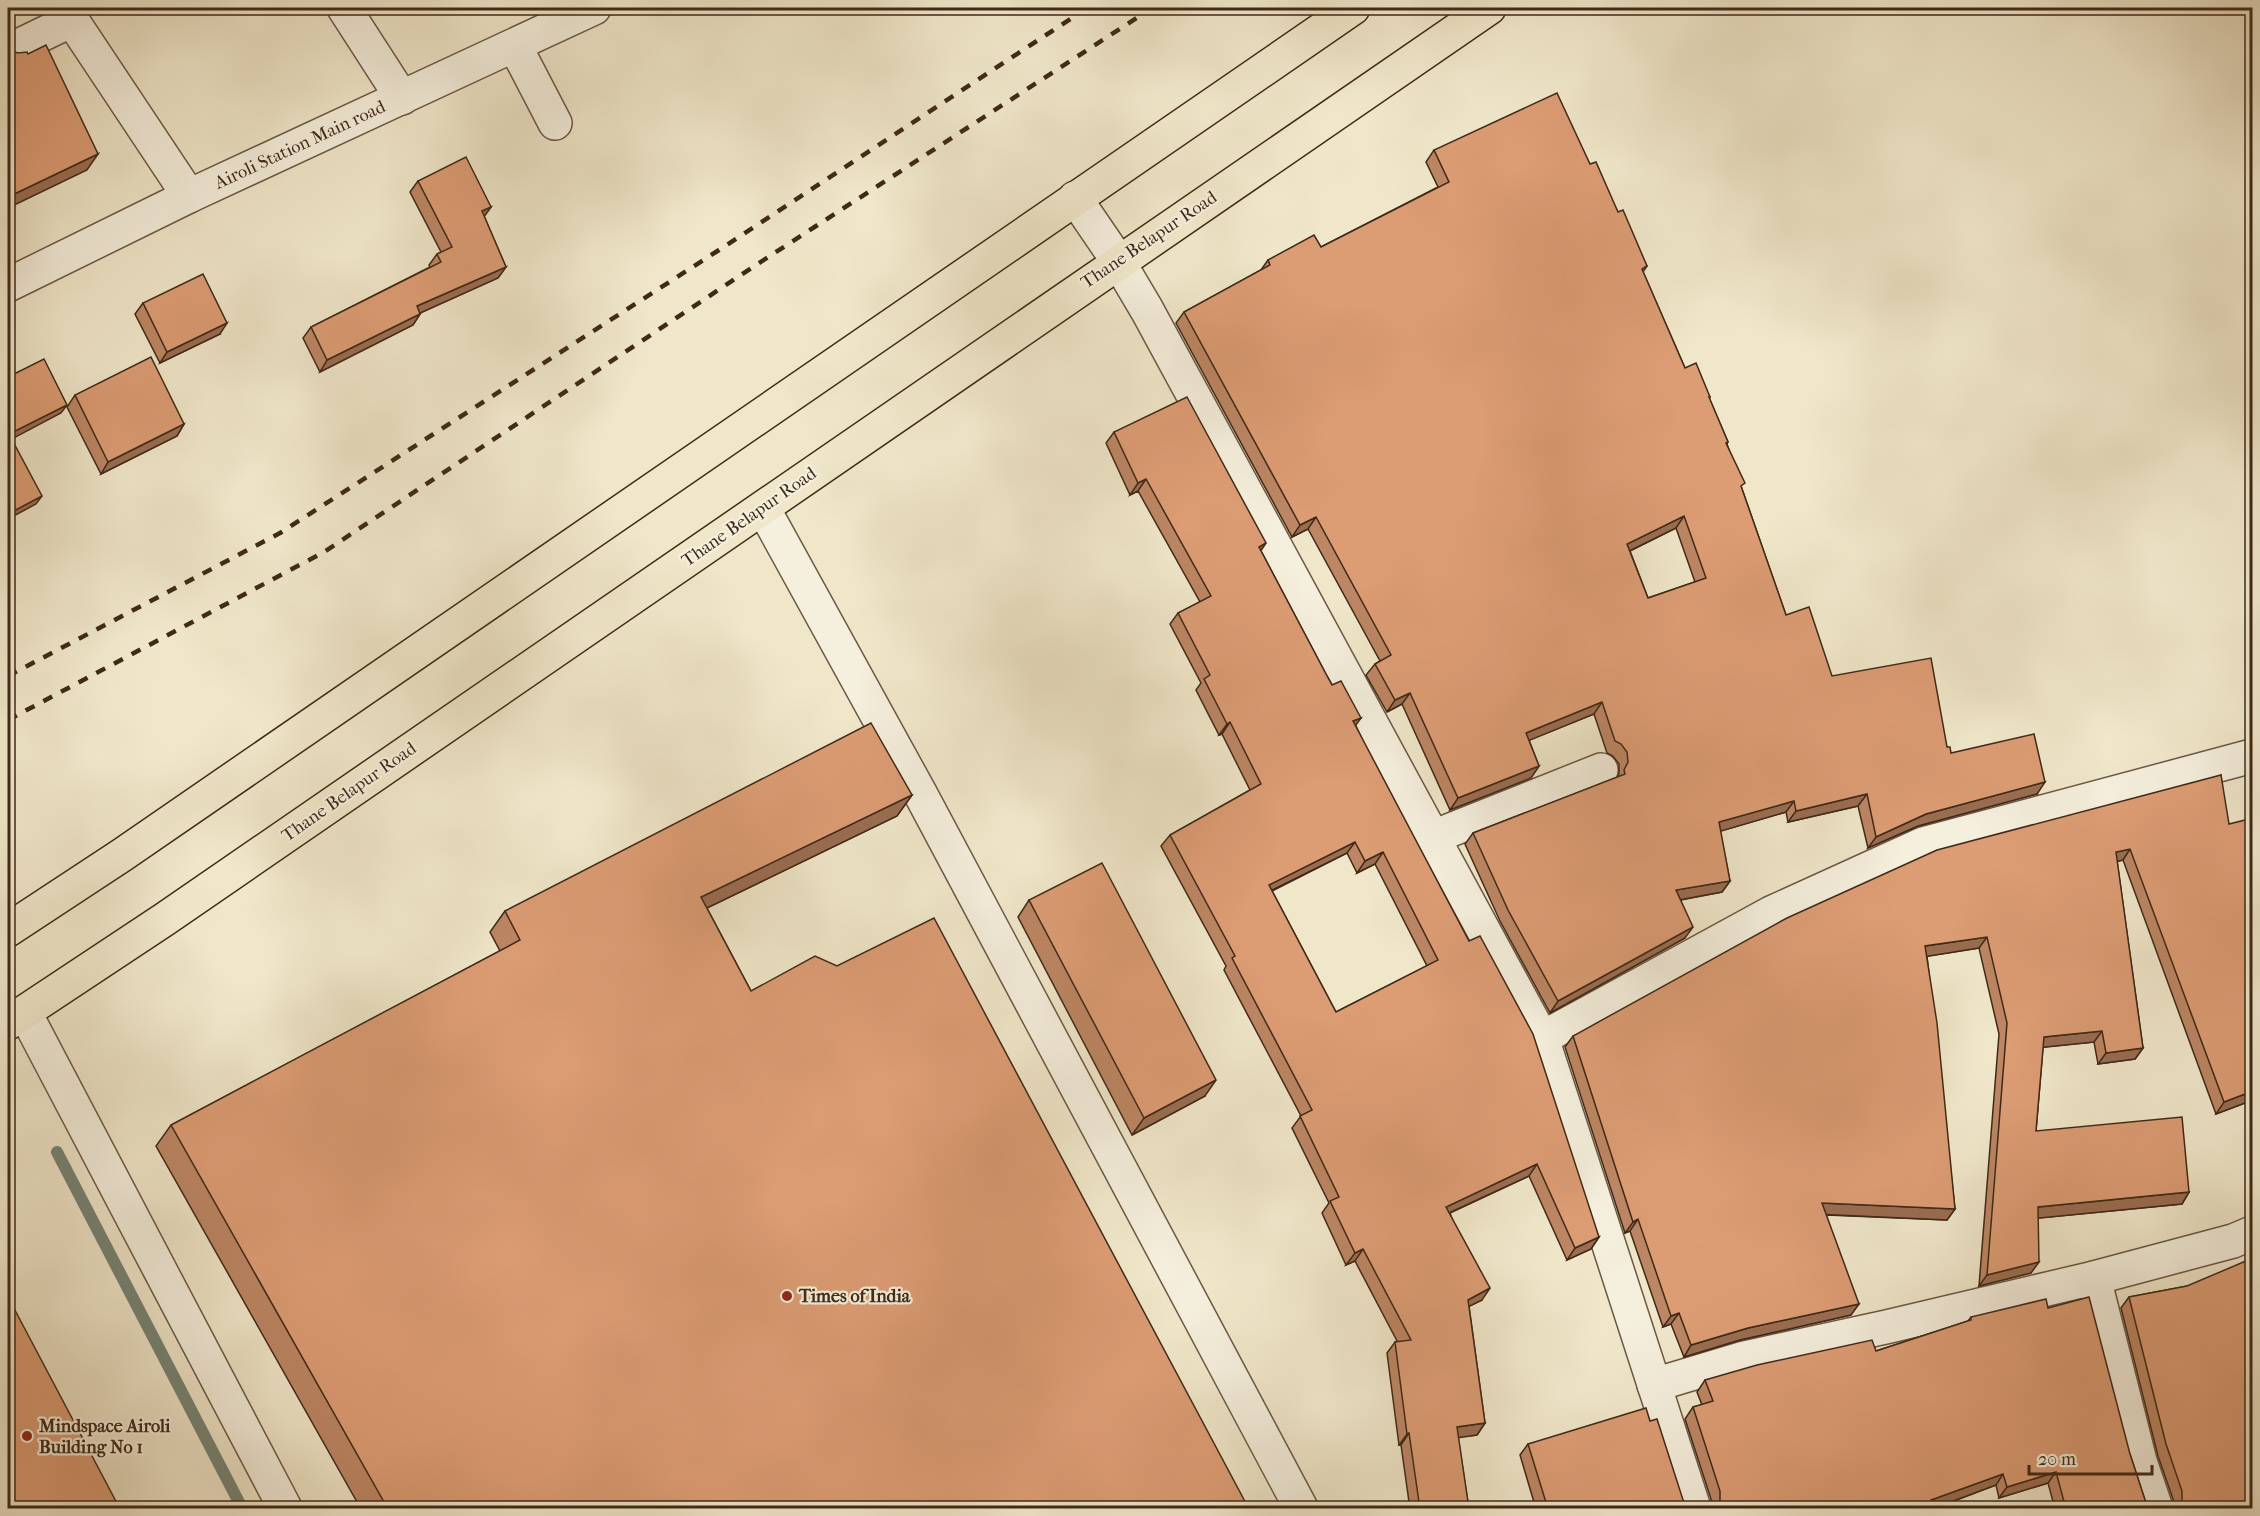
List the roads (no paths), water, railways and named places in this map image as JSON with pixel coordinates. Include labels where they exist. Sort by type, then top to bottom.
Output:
[{"type":"main road","points":[[8,930],[132,848],[1353,8]]},
{"type":"main road","name":"Thane Belapur Road","points":[[16,1018],[195,898],[1489,8]]},
{"type":"street","points":[[344,8],[402,98]]},
{"type":"street","name":"Airoli Station Main road","points":[[8,285],[189,196],[594,8]]},
{"type":"street","points":[[8,51],[68,14],[189,196]]},
{"type":"street","points":[[515,46],[555,123]]},
{"type":"street","points":[[1075,198],[1118,261],[1158,331],[1542,1038],[1694,1509]]},
{"type":"street","points":[[763,508],[925,803],[1301,1509]]},
{"type":"street","points":[[1542,1038],[1771,913],[1923,844],[2253,756]]},
{"type":"street","points":[[1433,837],[1601,770]]},
{"type":"street","points":[[16,1018],[285,1509]]},
{"type":"street","points":[[1654,1385],[1744,1358],[2094,1278],[2233,1241],[2253,1233]]},
{"type":"street","points":[[2094,1278],[2140,1461],[2156,1509]]},
{"type":"waterway","points":[[57,1152],[242,1508]]},
{"type":"railway","points":[[8,676],[280,533],[719,250],[1087,8]]},
{"type":"railway","points":[[8,720],[324,552],[756,265],[1152,8]]},
{"type":"place","name":"Times of India","points":[[787,1296]]},
{"type":"place","name":"Mindspace Airoli Building No 1","points":[[27,1436]]}]
